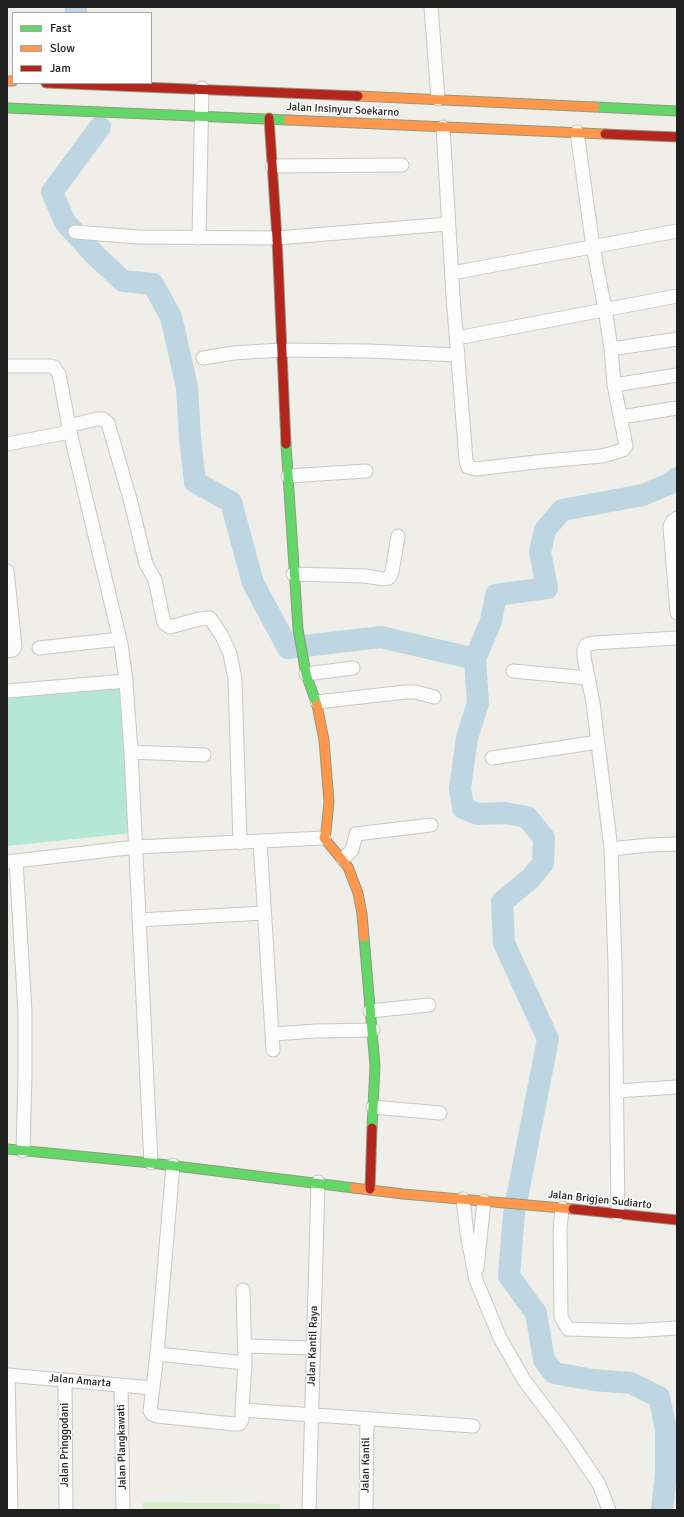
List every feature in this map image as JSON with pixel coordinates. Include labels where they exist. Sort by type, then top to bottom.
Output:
[{"type":"main road","name":"Jalan Insinyur Soekarno","points":[[79,84],[202,88],[677,111]]},
{"type":"main road","name":"Jalan Insinyur Soekarno","points":[[7,108],[270,118],[677,137]]},
{"type":"main road","points":[[270,118],[293,574],[298,629],[305,673],[317,702],[324,740],[329,802],[328,819],[324,838],[348,868],[358,894],[362,914],[375,1066],[370,1189]]},
{"type":"main road","name":"Jalan Brigjen Sudiarto","points":[[7,1149],[151,1163],[318,1182],[403,1194],[677,1220]]},
{"type":"street","points":[[431,7],[438,99]]},
{"type":"street","points":[[199,238],[202,88]]},
{"type":"street","points":[[443,127],[448,224],[466,460],[468,467],[476,469],[602,456],[626,448],[627,442],[614,385],[611,349],[593,247],[577,132]]},
{"type":"street","points":[[272,166],[402,165]]},
{"type":"street","points":[[75,232],[138,237],[277,238],[448,224]]},
{"type":"street","points":[[452,273],[677,231]]},
{"type":"street","points":[[457,338],[677,296]]},
{"type":"street","points":[[611,349],[677,339]]},
{"type":"street","points":[[203,358],[233,353],[281,350],[368,351],[458,355]]},
{"type":"street","points":[[7,366],[48,366],[54,367],[58,374],[69,429],[120,639],[126,681],[131,752],[151,1163]]},
{"type":"street","points":[[614,385],[677,375]]},
{"type":"street","points":[[621,417],[677,408]]},
{"type":"street","points":[[7,444],[69,429],[97,419],[103,419],[108,423],[130,499],[146,564],[155,580],[164,623],[170,627],[199,619],[210,618],[222,636],[230,654],[235,679],[240,843]]},
{"type":"street","points":[[288,476],[366,471]]},
{"type":"street","points":[[677,518],[672,522],[670,527],[677,613]]},
{"type":"street","points":[[293,574],[388,578],[392,572],[398,536]]},
{"type":"street","points":[[7,571],[15,646],[14,650],[7,651]]},
{"type":"street","points":[[618,1215],[615,964],[611,849],[593,703],[584,657],[584,649],[586,646],[593,643],[677,638]]},
{"type":"street","points":[[39,648],[120,639]]},
{"type":"street","points":[[305,673],[353,668]]},
{"type":"street","points":[[513,671],[588,678]]},
{"type":"street","points":[[7,691],[126,681]]},
{"type":"street","points":[[317,702],[405,692],[416,692],[434,697]]},
{"type":"street","points":[[492,758],[598,742]]},
{"type":"street","points":[[131,752],[204,755]]},
{"type":"street","points":[[343,860],[352,850],[356,834],[431,825]]},
{"type":"street","points":[[23,1151],[25,1012],[12,862],[136,847],[324,838]]},
{"type":"street","points":[[260,842],[273,1050]]},
{"type":"street","points":[[611,849],[677,844]]},
{"type":"street","points":[[139,920],[264,913]]},
{"type":"street","points":[[370,1011],[429,1005]]},
{"type":"street","points":[[273,1034],[316,1031],[373,1030]]},
{"type":"street","points":[[617,1091],[677,1086]]},
{"type":"street","points":[[374,1107],[440,1113]]},
{"type":"street","points":[[173,1166],[157,1354],[150,1411],[157,1416],[239,1424],[242,1420],[246,1346],[243,1290]]},
{"type":"street","name":"Jalan Kantil Raya","points":[[308,1510],[318,1182]]},
{"type":"street","points":[[463,1199],[467,1234],[476,1280],[503,1344],[524,1380],[570,1441],[599,1484],[609,1510]]},
{"type":"street","points":[[476,1280],[484,1201]]},
{"type":"street","points":[[562,1208],[560,1230],[561,1317],[568,1329],[629,1331],[677,1328]]},
{"type":"street","points":[[246,1346],[313,1348]]},
{"type":"street","points":[[157,1354],[245,1363]]},
{"type":"street","points":[[8,1375],[11,1510]]},
{"type":"street","name":"Jalan Amarta","points":[[8,1375],[153,1388]]},
{"type":"street","name":"Jalan Pringgodani","points":[[65,1380],[66,1510]]},
{"type":"street","name":"Jalan Plangkawati","points":[[121,1385],[123,1510]]},
{"type":"street","points":[[242,1410],[473,1426]]},
{"type":"street","name":"Jalan Kantil","points":[[366,1419],[366,1510]]},
{"type":"green space","points":[[119,682],[132,833],[7,846],[7,694]]},
{"type":"green space","points":[[143,1502],[280,1504],[280,1510],[143,1510]]},
{"type":"waterway","points":[[76,7],[76,12]]},
{"type":"waterway","points":[[100,127],[52,192],[65,222],[96,256],[123,281],[153,284],[171,317],[187,387],[190,438],[195,482],[231,502],[253,583],[288,648],[381,637],[475,659]]},
{"type":"waterway","points":[[662,1510],[666,1474],[666,1429],[659,1397],[631,1383],[593,1380],[554,1373],[544,1360],[536,1313],[509,1276],[514,1213],[548,1039],[504,943],[502,902],[531,878],[543,863],[544,838],[527,817],[505,813],[478,814],[463,808],[460,788],[467,738],[478,703],[475,659],[491,621],[496,595],[547,588],[540,552],[545,530],[562,510],[643,495],[671,483],[677,478]]},
{"type":"traffic: fast","points":[[595,107],[677,111]]},
{"type":"traffic: fast","points":[[7,108],[288,120]]},
{"type":"traffic: fast","points":[[286,444],[298,629],[306,674],[317,705]]},
{"type":"traffic: fast","points":[[364,937],[375,1066],[372,1128]]},
{"type":"traffic: fast","points":[[7,1149],[151,1163],[354,1188]]},
{"type":"traffic: slow","points":[[7,81],[12,81]]},
{"type":"traffic: slow","points":[[358,96],[595,107]]},
{"type":"traffic: slow","points":[[288,120],[605,134]]},
{"type":"traffic: slow","points":[[317,705],[324,740],[329,802],[324,838],[348,867],[358,893],[364,937]]},
{"type":"traffic: slow","points":[[354,1188],[403,1194],[573,1209]]},
{"type":"traffic: jam","points":[[70,84],[358,96]]},
{"type":"traffic: jam","points":[[269,118],[277,238],[286,444]]},
{"type":"traffic: jam","points":[[605,134],[677,137]]},
{"type":"traffic: jam","points":[[370,1189],[372,1128]]},
{"type":"traffic: jam","points":[[573,1209],[677,1220]]}]
